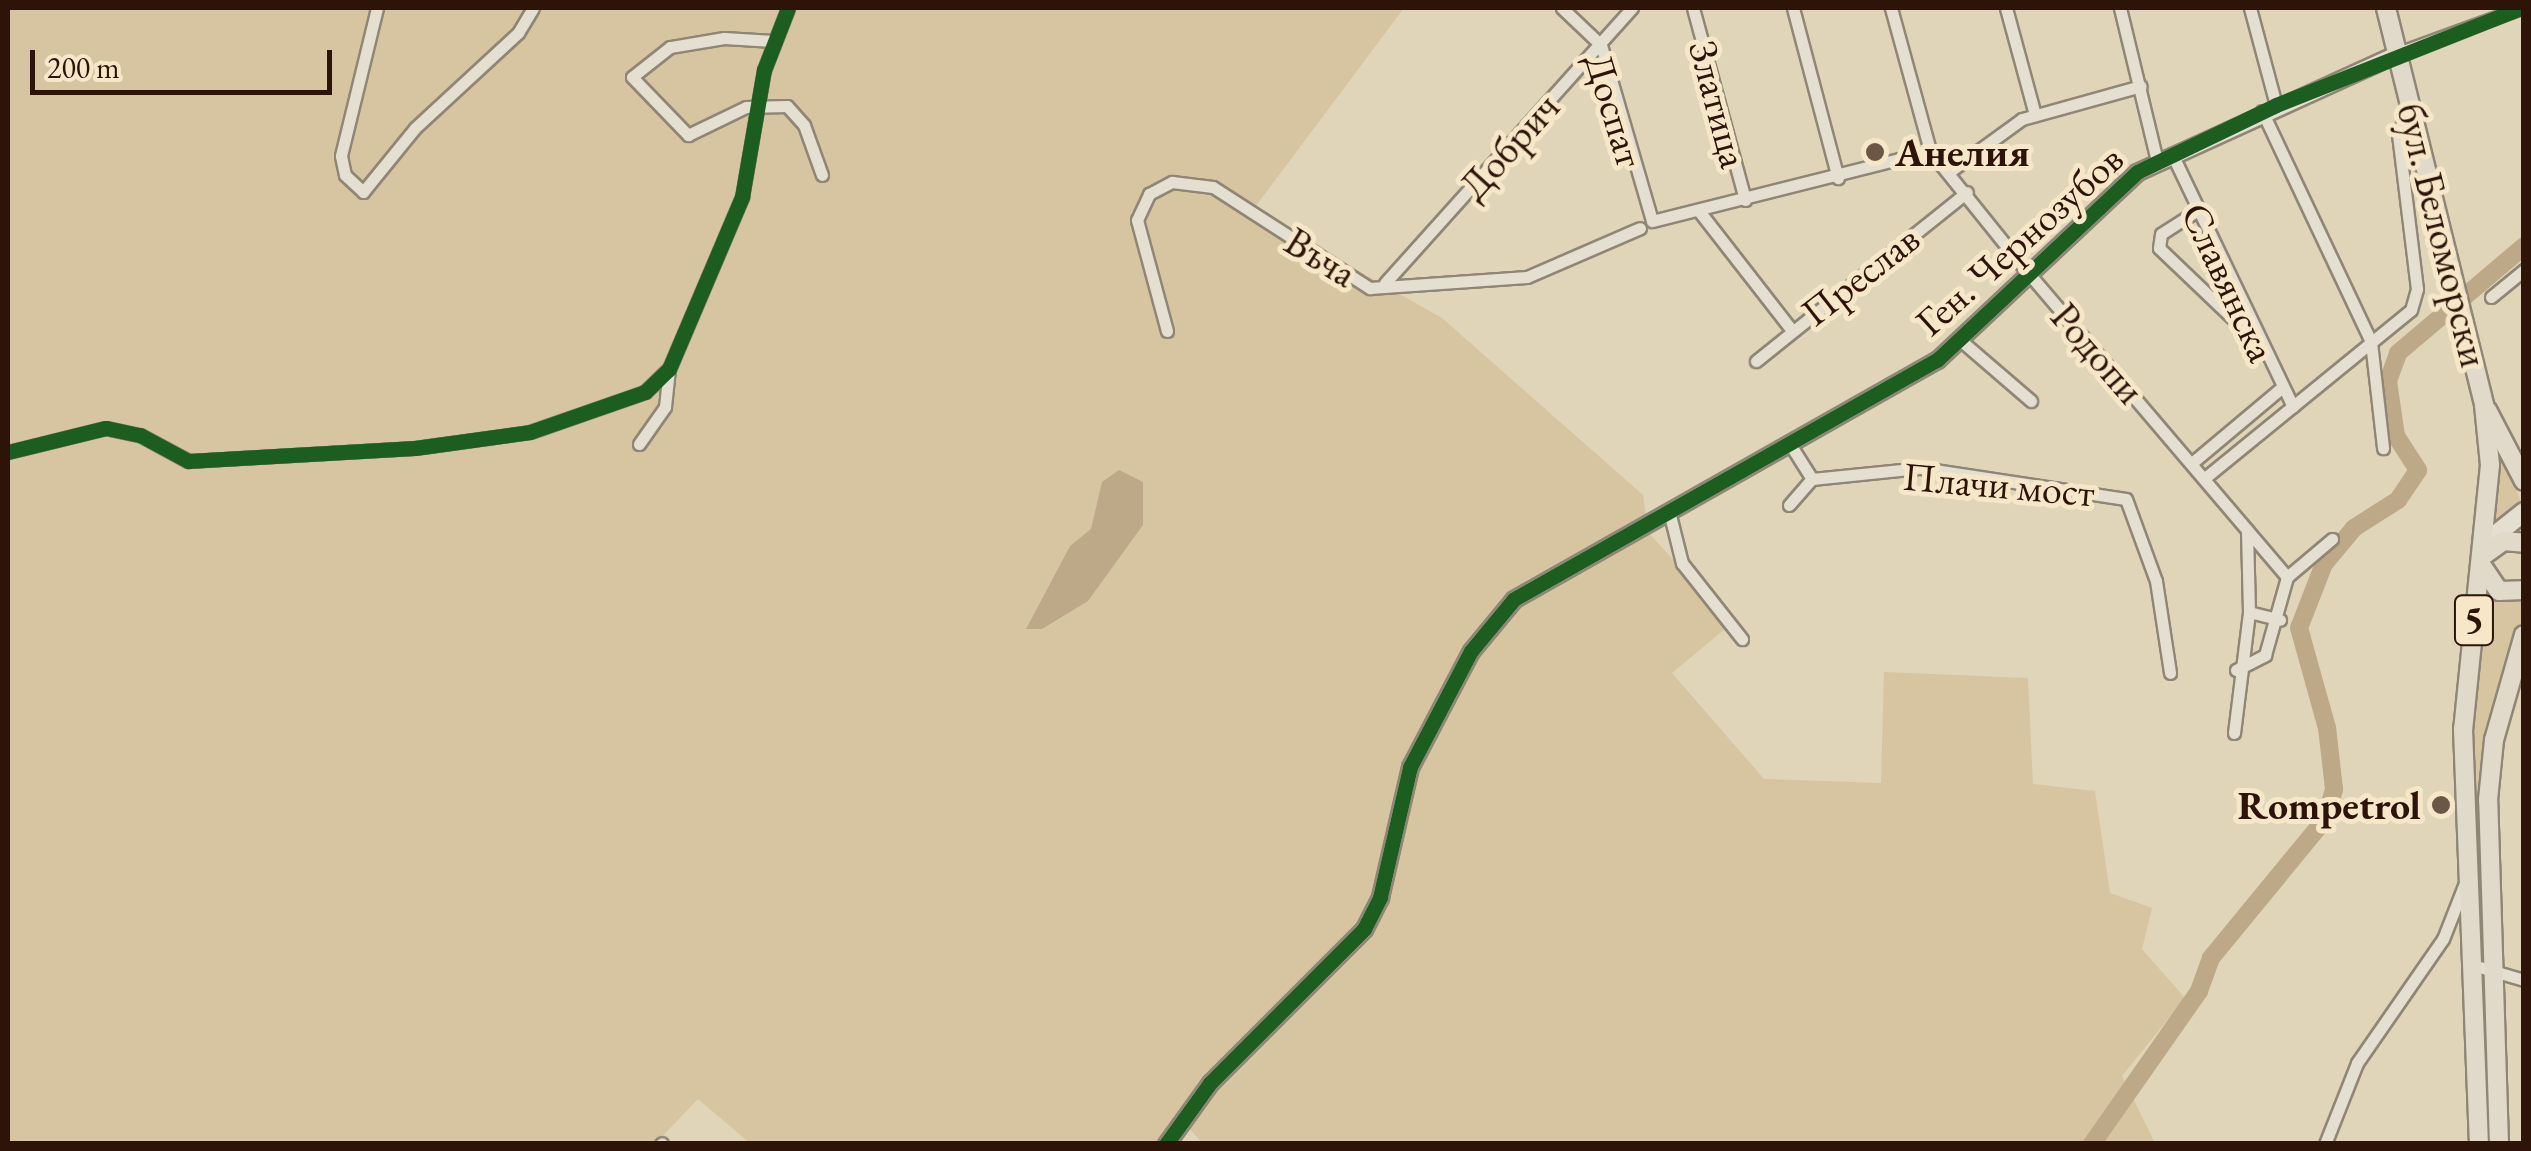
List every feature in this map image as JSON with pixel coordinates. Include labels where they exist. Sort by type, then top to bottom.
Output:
[{"type":"main road","name":"бул. Беломорски","points":[[2386,8],[2484,405],[2484,555],[2464,699],[2469,875]]},
{"type":"main road","name":"бул. Беломорски","points":[[2484,405],[2524,481]]},
{"type":"main road","points":[[2506,442],[2524,458]]},
{"type":"main road","points":[[2484,555],[2524,512]]},
{"type":"main road","points":[[2484,555],[2502,541],[2524,543]]},
{"type":"main road","points":[[2484,555],[2494,588],[2524,590]]},
{"type":"main road","name":"5","points":[[2499,1144],[2488,836],[2494,740],[2524,635]]},
{"type":"main road","name":"5","points":[[2469,875],[2479,1144]]},
{"type":"street","points":[[377,8],[342,156],[345,174],[363,192],[415,128],[510,42],[533,8]]},
{"type":"street","points":[[639,444],[665,407],[669,370],[742,197],[756,105],[773,42],[788,8]]},
{"type":"street","name":"Доспат","points":[[1562,8],[1601,45],[1646,224]]},
{"type":"street","name":"Добрич","points":[[1385,282],[1632,8]]},
{"type":"street","name":"Златица","points":[[1693,8],[1745,200]]},
{"type":"street","points":[[1793,8],[1838,178]]},
{"type":"street","name":"Родопи","points":[[1891,8],[1930,151],[2025,269],[2287,576]]},
{"type":"street","points":[[2006,8],[2035,115]]},
{"type":"street","name":"Славянска","points":[[2120,8],[2164,157],[2195,212],[2280,389],[2293,406]]},
{"type":"street","points":[[2250,8],[2269,108],[2372,342],[2383,448]]},
{"type":"street","name":"Ген. Чернозубов","points":[[1166,1144],[1210,1082],[1364,929],[1380,897],[1410,767],[1486,629],[1529,588],[1790,444],[1959,340],[2025,269],[2164,157],[2398,53],[2520,8]]},
{"type":"street","points":[[773,42],[724,38],[670,47],[632,74],[688,134],[756,105],[780,104],[797,114],[822,175]]},
{"type":"street","points":[[1949,172],[2002,128],[2141,86]]},
{"type":"street","points":[[2206,477],[2372,342],[2416,298],[2398,134],[2411,104]]},
{"type":"street","name":"Въча","points":[[1167,331],[1137,220],[1149,194],[1172,182],[1213,187],[1354,282],[1527,277],[1646,224],[1838,178],[1930,151]]},
{"type":"street","name":"Преслав","points":[[1756,361],[1966,192]]},
{"type":"street","points":[[1700,211],[1791,330]]},
{"type":"street","points":[[2195,212],[2161,234],[2158,248],[2255,340]]},
{"type":"street","points":[[2491,297],[2524,270]]},
{"type":"street","points":[[1959,340],[2031,401]]},
{"type":"street","points":[[8,452],[106,428],[140,434],[188,461],[474,441],[582,419],[645,392],[669,370]]},
{"type":"street","points":[[2192,462],[2280,389]]},
{"type":"street","points":[[1789,505],[1812,479],[1790,444]]},
{"type":"street","name":"Плачи мост","points":[[1812,479],[1921,468],[2126,499],[2156,581],[2170,673]]},
{"type":"street","points":[[1670,511],[1682,563],[1742,640]]},
{"type":"street","points":[[2234,733],[2236,670],[2249,612],[2247,530]]},
{"type":"street","points":[[2236,670],[2266,655],[2280,620],[2287,576],[2332,539]]},
{"type":"street","points":[[2249,612],[2280,620]]},
{"type":"street","points":[[2326,1144],[2357,1063],[2443,939],[2469,875]]},
{"type":"street","points":[[2472,965],[2494,968],[2524,980]]},
{"type":"shaded area","points":[[8,8],[1404,8],[1252,211],[1442,318],[1643,495],[1647,524],[1559,573],[1648,532],[1731,624],[1672,673],[1764,779],[1881,783],[1884,672],[2028,678],[2033,784],[2095,791],[2110,893],[2152,908],[2142,949],[2185,998],[2122,1076],[2155,1143],[1203,1144],[1182,1120],[1165,1143],[751,1144],[698,1099],[656,1143],[8,1143]]},
{"type":"shaded area","points":[[2495,441],[2523,506],[2493,530],[2496,482]]},
{"type":"shaded area","points":[[1119,470],[1143,482],[1143,525],[1088,601],[1042,629],[1026,629],[1070,546],[1091,529],[1102,482]]},
{"type":"shaded area","points":[[2485,586],[2523,596],[2524,612],[2496,704],[2481,815],[2483,938],[2469,742]]},
{"type":"waterway","points":[[2092,1144],[2199,991],[2211,958],[2325,819],[2334,789],[2327,728],[2299,628],[2324,564],[2354,528],[2398,500],[2418,470],[2396,436],[2388,381],[2398,353],[2524,246]]},
{"type":"cycle path","points":[[8,452],[106,428],[140,435],[188,461],[415,448],[530,432],[645,392],[669,369],[742,197],[764,70],[788,8]]},
{"type":"cycle path","points":[[1166,1144],[1210,1083],[1364,929],[1380,897],[1410,767],[1471,651],[1514,599],[1937,360],[2137,172],[2276,105],[2521,8]]},
{"type":"place","name":"Анелия","points":[[1875,152]]},
{"type":"place","name":"Rompetrol","points":[[2441,805]]}]
